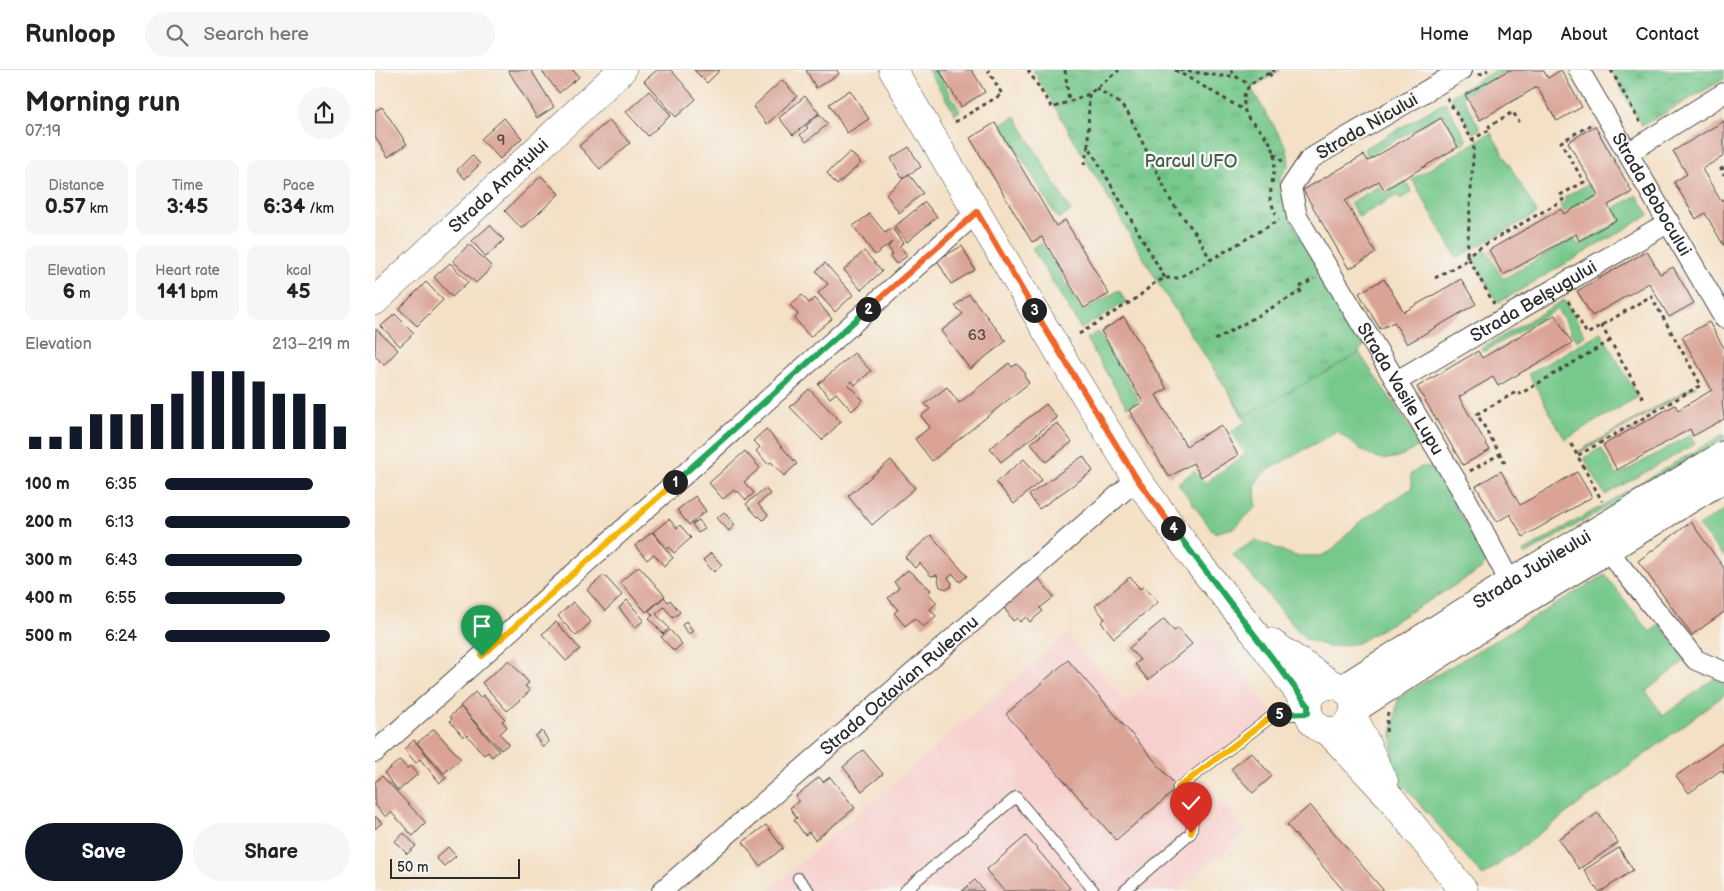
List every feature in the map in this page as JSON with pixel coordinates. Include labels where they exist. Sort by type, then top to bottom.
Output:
[{"type":"main road","name":"Strada Amațului","points":[[375,301],[622,70]]},
{"type":"main road","points":[[893,70],[1067,366],[1137,479],[1198,563],[1254,632],[1308,709],[1314,724],[1329,732],[1390,797],[1464,891]]},
{"type":"main road","points":[[1254,632],[1283,651],[1346,699],[1390,797]]},
{"type":"main road","points":[[1308,709],[1313,694],[1318,689],[1346,699]]},
{"type":"main road","points":[[1329,732],[1342,728],[1349,723],[1346,699]]},
{"type":"street","name":"Strada Bobocului","points":[[1579,70],[1724,318]]},
{"type":"street","name":"Strada Nicului","points":[[1301,170],[1310,159],[1466,75]]},
{"type":"street","points":[[1628,153],[1724,93]]},
{"type":"street","name":"Strada Vasile Lupu","points":[[1301,170],[1291,187],[1297,217],[1461,489],[1510,582],[1510,610]]},
{"type":"street","points":[[375,752],[977,212]]},
{"type":"street","name":"Strada Belșugului","points":[[1397,381],[1669,222]]},
{"type":"street","name":"Strada Jubileului","points":[[1346,699],[1384,675],[1510,582],[1724,454]]},
{"type":"street","name":"Strada Octavian Ruleanu","points":[[662,891],[1137,479]]},
{"type":"street","name":"Strada Jubileului","points":[[1384,675],[1510,610],[1724,479]]},
{"type":"street","points":[[1608,551],[1695,660],[1724,672]]},
{"type":"street","points":[[1283,651],[1338,670],[1384,675],[1377,710],[1372,724],[1371,738],[1376,765]]},
{"type":"lane","points":[[1124,891],[1191,833],[1193,820],[1181,801],[1178,788],[1275,714],[1296,715],[1308,709]]},
{"type":"lane","points":[[904,891],[1016,797],[1094,891]]},
{"type":"lane","points":[[798,878],[809,891]]},
{"type":"path","points":[[955,122],[1002,94],[987,70]]},
{"type":"path","points":[[1027,70],[1052,108],[1089,94],[1119,70]]},
{"type":"path","points":[[1065,70],[1069,101]]},
{"type":"path","points":[[1175,70],[1244,110]]},
{"type":"path","points":[[1180,70],[1220,76],[1235,76]]},
{"type":"path","points":[[1231,70],[1235,76],[1250,85]]},
{"type":"path","points":[[1466,75],[1488,70]]},
{"type":"path","points":[[1611,70],[1649,139]]},
{"type":"path","points":[[1269,73],[1273,79]]},
{"type":"path","points":[[1096,88],[1118,102],[1128,113],[1168,195],[1197,235],[1210,259]]},
{"type":"path","points":[[1084,165],[1088,145],[1089,94]]},
{"type":"path","points":[[1445,95],[1474,144],[1468,257],[1496,307]]},
{"type":"path","points":[[1471,140],[1491,129],[1489,126],[1513,112],[1519,122]]},
{"type":"path","points":[[1435,278],[1563,200],[1560,195],[1584,182],[1561,142],[1598,120]]},
{"type":"path","points":[[1088,145],[1165,278]]},
{"type":"path","points":[[1724,168],[1721,169],[1724,175]]},
{"type":"path","points":[[1079,334],[1137,298],[1153,284],[1165,278],[1178,278],[1279,220]]},
{"type":"path","points":[[1215,340],[1303,290],[1301,286],[1319,276]]},
{"type":"path","points":[[1564,294],[1587,334],[1651,296],[1701,385],[1577,456]]},
{"type":"path","points":[[1601,325],[1644,400]]},
{"type":"path","points":[[1505,462],[1477,414],[1518,390],[1520,394],[1610,341]]},
{"type":"path","points":[[1571,444],[1602,501]]},
{"type":"path","points":[[1465,474],[1500,454]]},
{"type":"shaded area","points":[[1211,633],[1275,714],[1198,775],[1247,833],[1179,889],[1181,891],[774,891],[772,888],[1067,634],[1126,702]]},
{"type":"green space","points":[[928,70],[936,70],[960,111],[955,114]]},
{"type":"green space","name":"Parcul UFO","points":[[1033,70],[1281,70],[1251,88],[1287,148],[1289,164],[1280,178],[1291,219],[1364,346],[1356,355],[1244,416],[1163,291]]},
{"type":"green space","points":[[1496,70],[1507,70],[1462,96],[1480,129],[1473,133],[1451,96]]},
{"type":"green space","points":[[1611,70],[1724,70],[1724,79],[1642,126]]},
{"type":"green space","points":[[1445,102],[1467,141],[1461,145],[1443,113],[1368,156],[1364,149]]},
{"type":"green space","points":[[1015,116],[1071,211],[1058,219],[1002,124]]},
{"type":"green space","points":[[1491,133],[1537,213],[1457,258],[1412,179]]},
{"type":"green space","points":[[1406,181],[1412,192],[1400,199],[1397,195],[1359,217],[1350,203],[1379,186],[1383,194]]},
{"type":"green space","points":[[1588,184],[1594,194],[1565,212],[1560,205],[1566,201],[1564,198]]},
{"type":"green space","points":[[1637,195],[1649,215],[1498,303],[1472,258],[1486,250],[1503,279],[1574,238],[1578,245],[1620,221],[1614,208]]},
{"type":"green space","points":[[1282,223],[1362,357],[1418,440],[1417,447],[1393,458],[1383,459],[1365,452],[1337,431],[1263,473],[1255,484],[1256,507],[1234,528],[1214,533],[1178,483],[1194,471],[1205,483],[1246,454],[1231,431],[1246,422],[1209,358]]},
{"type":"green space","points":[[1041,243],[1083,312],[1119,290],[1126,302],[1081,329],[1032,248]]},
{"type":"green space","points":[[1564,300],[1585,335],[1576,340],[1557,309],[1484,352],[1482,348]]},
{"type":"green space","points":[[1098,332],[1139,400],[1127,407],[1086,339]]},
{"type":"green space","points":[[1601,332],[1638,397],[1565,439],[1528,374]]},
{"type":"green space","points":[[1695,385],[1696,386],[1578,452]]},
{"type":"green space","points":[[1724,434],[1724,439],[1525,555],[1523,552]]},
{"type":"green space","points":[[1690,435],[1695,444],[1605,495],[1584,458],[1601,448],[1617,476]]},
{"type":"green space","points":[[1421,467],[1429,467],[1436,471],[1486,561],[1482,569],[1358,643],[1330,647],[1305,639],[1233,554],[1256,540],[1295,556],[1320,556],[1330,552],[1358,523],[1412,488],[1410,475]]},
{"type":"green space","points":[[1724,510],[1724,557],[1698,526]]},
{"type":"green space","points":[[1605,575],[1650,632],[1660,624],[1687,659],[1646,691],[1663,716],[1719,675],[1724,678],[1724,695],[1483,876],[1394,775],[1392,735],[1398,698]]},
{"type":"building","points":[[508,70],[531,70],[554,107],[537,118]]},
{"type":"building","points":[[541,70],[573,70],[579,77],[559,93]]},
{"type":"building","points":[[657,70],[671,70],[696,99],[676,117],[644,81]]},
{"type":"building","points":[[694,70],[720,70],[707,83]]},
{"type":"building","points":[[806,70],[837,70],[839,74],[816,88]]},
{"type":"building","points":[[939,70],[972,70],[985,92],[961,107]]},
{"type":"building","points":[[1509,70],[1543,70],[1548,78],[1561,70],[1582,107],[1557,121],[1537,87],[1480,120],[1465,95]]},
{"type":"building","points":[[782,80],[797,96],[767,124],[753,107]]},
{"type":"building","points":[[850,90],[869,119],[847,133],[829,104]]},
{"type":"building","points":[[649,91],[671,115],[648,136],[626,112]]},
{"type":"building","points":[[805,96],[819,113],[793,135],[779,118]]},
{"type":"building","points":[[382,107],[407,144],[388,157],[375,137],[375,111]]},
{"type":"building","points":[[819,114],[828,124],[806,142],[800,135],[808,128],[806,126]]},
{"type":"building","points":[[504,118],[522,138],[500,159],[481,139]]},
{"type":"building","points":[[1441,118],[1458,147],[1384,190],[1379,181],[1345,201],[1376,253],[1349,269],[1303,190],[1364,155],[1368,161]]},
{"type":"building","points":[[609,120],[630,143],[600,169],[579,146]]},
{"type":"building","points":[[1724,121],[1724,156],[1702,169],[1721,201],[1724,199],[1724,246],[1705,213],[1696,219],[1674,182],[1687,174],[1673,151]]},
{"type":"building","points":[[995,123],[1056,226],[1065,220],[1109,294],[1084,308],[1042,237],[1032,242],[970,138]]},
{"type":"building","points":[[1595,126],[1632,192],[1608,205],[1616,220],[1579,241],[1576,234],[1503,275],[1489,250],[1561,209],[1564,214],[1598,195],[1568,142]]},
{"type":"building","points":[[909,147],[921,167],[902,178],[891,158]]},
{"type":"building","points":[[850,152],[861,163],[837,185],[827,173]]},
{"type":"building","points":[[472,155],[480,164],[465,179],[457,170]]},
{"type":"building","points":[[909,174],[923,193],[899,213],[886,194]]},
{"type":"building","points":[[541,176],[559,194],[522,229],[505,211]]},
{"type":"building","points":[[925,202],[937,217],[907,242],[894,227]]},
{"type":"building","points":[[870,214],[885,233],[892,228],[903,243],[900,246],[907,256],[896,264],[890,256],[893,254],[888,247],[892,242],[875,255],[853,226]]},
{"type":"building","points":[[490,225],[504,240],[486,257],[472,241]]},
{"type":"building","points":[[469,244],[492,267],[476,283],[453,261]]},
{"type":"building","points":[[962,246],[975,270],[951,284],[937,260]]},
{"type":"building","points":[[864,251],[882,271],[861,290],[844,270]]},
{"type":"building","points":[[1647,251],[1660,274],[1673,267],[1694,303],[1669,317],[1649,283],[1592,316],[1577,291]]},
{"type":"building","points":[[450,263],[468,282],[452,297],[434,277]]},
{"type":"building","points":[[825,263],[853,295],[835,312],[818,293],[828,284],[816,271]]},
{"type":"building","points":[[1384,279],[1404,312],[1461,279],[1476,304],[1407,344],[1394,322],[1380,329],[1359,293]]},
{"type":"building","points":[[426,282],[443,300],[417,326],[399,309]]},
{"type":"building","points":[[969,294],[1006,341],[970,369],[941,331],[963,314],[955,306]]},
{"type":"building","points":[[802,295],[809,303],[815,298],[832,319],[810,337],[795,319],[798,314],[790,305]]},
{"type":"building","points":[[395,314],[414,333],[400,346],[381,326]]},
{"type":"building","points":[[1555,315],[1572,343],[1498,386],[1493,377],[1459,397],[1490,450],[1463,465],[1417,387],[1478,351],[1482,358]]},
{"type":"building","points":[[1124,317],[1167,389],[1156,395],[1186,446],[1221,425],[1238,455],[1201,477],[1193,463],[1169,477],[1129,410],[1143,402],[1101,331]]},
{"type":"building","points":[[1709,322],[1724,348],[1724,400],[1722,401],[1724,419],[1693,436],[1690,429],[1617,470],[1603,445],[1675,405],[1678,410],[1712,390],[1682,337]]},
{"type":"building","points":[[376,329],[398,350],[384,365],[375,356]]},
{"type":"building","points":[[854,353],[871,371],[855,385],[852,381],[848,385],[863,400],[852,411],[836,393],[830,398],[818,384]]},
{"type":"building","points":[[1009,363],[1012,367],[1017,364],[1026,374],[1024,376],[1029,383],[932,461],[915,439],[930,427],[921,416],[930,409],[925,404],[947,387],[959,403]]},
{"type":"building","points":[[809,389],[841,422],[822,440],[790,407]]},
{"type":"building","points":[[1046,404],[1057,418],[1001,462],[990,448]]},
{"type":"building","points":[[1057,423],[1072,442],[1046,462],[1031,443]]},
{"type":"building","points":[[766,429],[797,464],[784,476],[771,462],[768,464],[756,451],[760,447],[753,441]]},
{"type":"building","points":[[745,451],[760,468],[744,482],[754,493],[746,500],[738,491],[736,493],[734,490],[723,499],[709,483]]},
{"type":"building","points":[[1083,456],[1093,471],[1039,509],[1029,495]]},
{"type":"building","points":[[1024,459],[1042,480],[1014,504],[996,482]]},
{"type":"building","points":[[891,460],[915,488],[872,525],[848,496]]},
{"type":"building","points":[[1501,471],[1520,505],[1577,472],[1592,497],[1523,537],[1510,514],[1497,522],[1476,486]]},
{"type":"building","points":[[765,488],[770,494],[758,504],[768,515],[763,520],[746,504]]},
{"type":"building","points":[[695,496],[706,511],[689,525],[677,510]]},
{"type":"building","points":[[724,512],[735,525],[729,531],[717,518]]},
{"type":"building","points":[[669,519],[677,528],[680,525],[691,538],[674,553],[653,532]]},
{"type":"building","points":[[699,520],[705,529],[698,533],[692,524]]},
{"type":"building","points":[[1691,522],[1724,568],[1724,612],[1692,635],[1638,561]]},
{"type":"building","points":[[652,532],[673,558],[664,566],[654,554],[647,560],[635,546]]},
{"type":"building","points":[[931,535],[967,576],[960,582],[953,574],[948,578],[952,583],[951,587],[947,589],[940,587],[937,575],[931,576],[920,563],[915,568],[905,557]]},
{"type":"building","points":[[711,553],[722,565],[714,572],[703,560]]},
{"type":"building","points":[[639,566],[665,596],[646,612],[620,582]]},
{"type":"building","points":[[908,570],[931,590],[928,593],[937,603],[930,609],[936,616],[923,627],[915,618],[905,626],[894,613],[898,610],[888,598],[899,588],[894,582]]},
{"type":"building","points":[[604,575],[622,595],[605,611],[587,590]]},
{"type":"building","points":[[1036,575],[1054,597],[1040,608],[1043,611],[1030,622],[1026,617],[1020,622],[1017,618],[1013,621],[1001,603]]},
{"type":"building","points":[[1130,577],[1140,589],[1144,586],[1158,602],[1114,638],[1101,622],[1105,619],[1095,606]]},
{"type":"building","points":[[664,597],[668,602],[670,600],[680,612],[673,618],[664,607],[656,614],[669,628],[663,634],[649,618],[653,615],[649,611]]},
{"type":"building","points":[[627,600],[644,620],[635,628],[619,608]]},
{"type":"building","points":[[573,602],[591,622],[576,636],[558,616]]},
{"type":"building","points":[[1164,619],[1174,631],[1178,628],[1192,644],[1148,680],[1135,664],[1140,660],[1129,648]]},
{"type":"building","points":[[686,621],[693,631],[688,634],[682,625]]},
{"type":"building","points":[[556,622],[580,649],[566,661],[542,634]]},
{"type":"building","points":[[670,630],[682,644],[674,651],[661,637]]},
{"type":"building","points":[[509,660],[529,683],[525,686],[530,691],[507,711],[482,683]]},
{"type":"building","points":[[1068,660],[1178,788],[1116,840],[1006,714]]},
{"type":"building","points":[[475,692],[480,698],[483,695],[505,719],[502,721],[507,727],[500,734],[509,744],[501,750],[460,706]]},
{"type":"building","points":[[461,707],[499,751],[492,757],[488,752],[484,755],[466,734],[463,737],[450,721],[452,719],[450,716]]},
{"type":"building","points":[[434,729],[461,759],[444,773],[417,743]]},
{"type":"building","points":[[542,731],[549,742],[543,747],[535,736]]},
{"type":"building","points":[[414,740],[446,778],[440,783],[420,759],[416,763],[404,749]]},
{"type":"building","points":[[1724,742],[1724,774],[1721,770],[1689,793],[1676,776]]},
{"type":"building","points":[[863,750],[883,774],[862,791],[843,767]]},
{"type":"building","points":[[1251,752],[1272,776],[1253,793],[1231,769]]},
{"type":"building","points":[[400,760],[407,768],[411,766],[418,774],[398,791],[384,773]]},
{"type":"building","points":[[382,776],[426,823],[413,836],[391,812],[386,817],[375,805],[375,782]]},
{"type":"building","points":[[819,777],[823,782],[830,777],[855,808],[815,840],[809,832],[805,835],[794,820],[797,818],[790,808],[799,801],[796,796]]},
{"type":"building","points":[[1310,805],[1384,891],[1344,891],[1287,825]]},
{"type":"building","points":[[1598,813],[1618,843],[1579,869],[1558,839]]},
{"type":"building","points":[[375,816],[382,823],[375,829]]},
{"type":"building","points":[[766,825],[783,848],[760,866],[743,842]]},
{"type":"building","points":[[404,833],[416,846],[407,854],[395,841]]},
{"type":"building","points":[[1026,836],[1070,888],[1066,891],[1004,891],[986,870]]},
{"type":"building","points":[[448,847],[456,856],[444,866],[436,858]]},
{"type":"building","points":[[1619,848],[1633,870],[1602,891],[1598,891],[1584,870]]},
{"type":"building","points":[[975,880],[984,891],[962,891]]},
{"type":"route","points":[[482,656],[977,212],[1070,371],[1137,479],[1198,563],[1254,632],[1308,705],[1308,713],[1296,715],[1275,714],[1198,775],[1178,788],[1181,801],[1193,820],[1191,833]]}]
